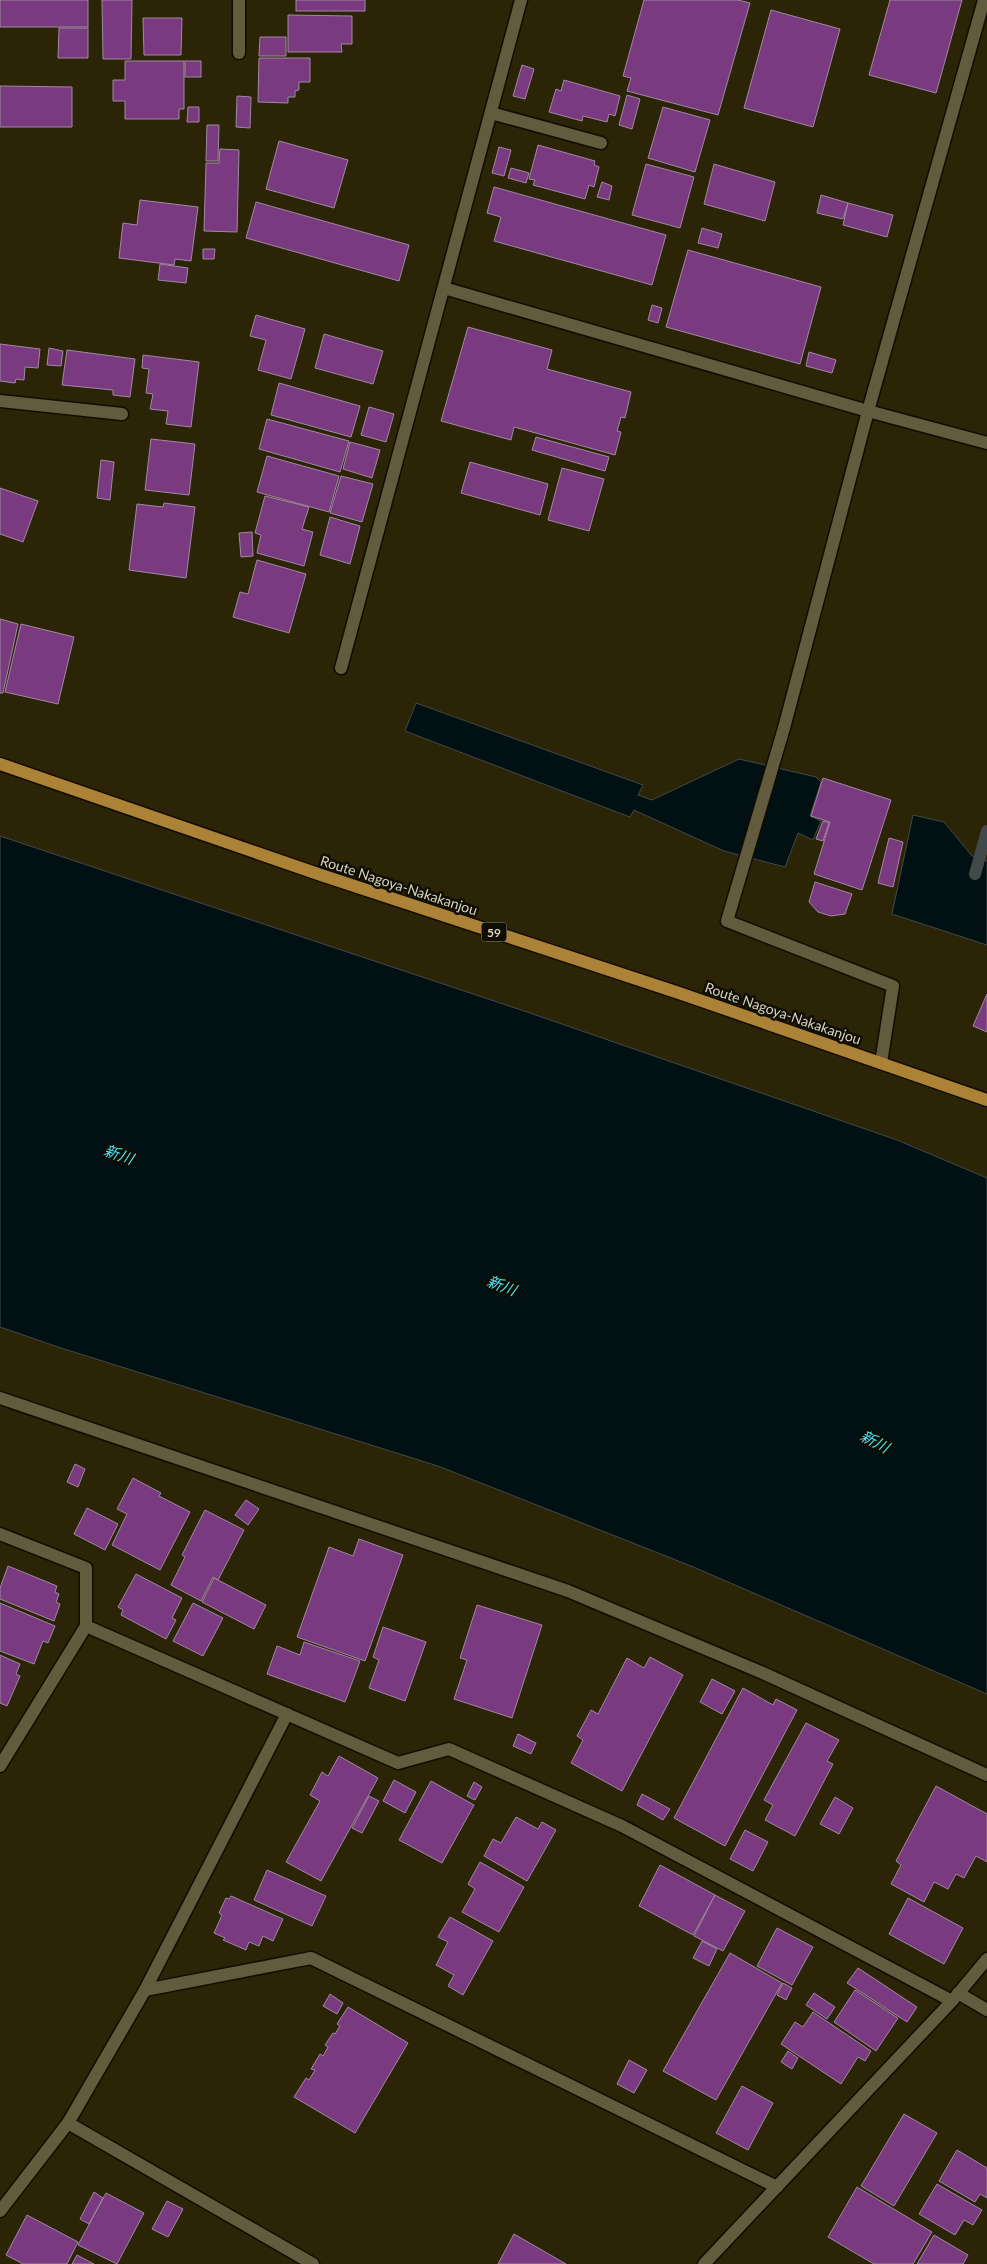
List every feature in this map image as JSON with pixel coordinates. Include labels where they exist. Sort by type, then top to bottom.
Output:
[{"type":"main road","name":"Route Nagoya-Nakakanjou","points":[[0,764],[321,875],[682,994],[987,1100]]},
{"type":"street","points":[[239,0],[239,53]]},
{"type":"street","points":[[341,668],[521,0]]},
{"type":"street","points":[[881,1063],[894,986],[728,922],[774,763],[868,411],[984,0]]},
{"type":"street","points":[[491,113],[601,143]]},
{"type":"street","points":[[444,288],[987,444]]},
{"type":"street","points":[[0,401],[122,414]]},
{"type":"street","points":[[0,1398],[568,1591],[763,1673],[987,1775]]},
{"type":"street","points":[[0,1534],[86,1568],[86,1626],[0,1766]]},
{"type":"street","points":[[86,1626],[398,1763],[449,1749],[622,1826],[955,1997],[987,2010]]},
{"type":"street","points":[[0,2211],[68,2123],[145,1990],[287,1714]]},
{"type":"street","points":[[145,1990],[311,1958],[777,2187]]},
{"type":"street","points":[[704,2264],[955,1997],[987,1959]]},
{"type":"street","points":[[68,2123],[313,2264]]},
{"type":"water","points":[[416,703],[643,785],[638,795],[652,800],[739,759],[816,777],[821,782],[810,816],[821,821],[813,840],[798,833],[785,867],[724,851],[634,810],[630,817],[405,731]]},
{"type":"water","points":[[913,815],[944,822],[972,856],[987,861],[987,945],[892,914]]},
{"type":"water","name":"新川","points":[[0,836],[527,1012],[897,1140],[987,1178],[987,1694],[691,1566],[438,1466],[61,1348],[0,1327]]},
{"type":"building","points":[[0,0],[88,0],[88,27],[0,27]]},
{"type":"building","points":[[102,0],[132,0],[131,59],[103,59]]},
{"type":"building","points":[[296,0],[365,0],[365,11],[296,11]]},
{"type":"building","points":[[644,0],[738,0],[750,3],[718,115],[627,91],[631,78],[623,76]]},
{"type":"building","points":[[890,0],[962,0],[936,93],[869,75]]},
{"type":"building","points":[[771,10],[840,29],[813,127],[744,108]]},
{"type":"building","points":[[288,15],[352,16],[352,44],[341,44],[342,52],[288,52]]},
{"type":"building","points":[[143,18],[182,18],[181,55],[144,55]]},
{"type":"building","points":[[59,28],[88,28],[88,58],[58,58]]},
{"type":"building","points":[[260,37],[286,37],[286,56],[259,56]]},
{"type":"building","points":[[259,58],[310,58],[310,82],[299,82],[299,90],[295,91],[295,97],[288,97],[288,103],[258,102]]},
{"type":"building","points":[[125,61],[184,61],[184,109],[179,109],[179,119],[125,119],[125,101],[113,101],[113,80],[125,80]]},
{"type":"building","points":[[185,61],[201,61],[201,77],[185,77]]},
{"type":"building","points":[[522,65],[534,69],[525,99],[513,96]]},
{"type":"building","points":[[564,80],[620,96],[615,116],[609,114],[607,122],[583,116],[582,121],[549,112],[556,89],[561,91]]},
{"type":"building","points":[[0,86],[72,87],[72,127],[0,127]]},
{"type":"building","points":[[627,95],[640,99],[632,129],[619,125]]},
{"type":"building","points":[[237,96],[251,97],[250,128],[236,127]]},
{"type":"building","points":[[188,107],[199,107],[199,122],[187,122]]},
{"type":"building","points":[[663,107],[710,120],[695,172],[648,158]]},
{"type":"building","points":[[207,125],[219,125],[218,161],[206,161]]},
{"type":"building","points":[[279,141],[348,160],[334,208],[266,189]]},
{"type":"building","points":[[538,145],[595,161],[594,165],[599,167],[594,187],[589,185],[585,199],[533,185],[535,180],[529,179]]},
{"type":"building","points":[[499,147],[511,150],[504,176],[492,173]]},
{"type":"building","points":[[220,149],[239,150],[237,232],[204,231],[206,163],[219,163]]},
{"type":"building","points":[[646,164],[694,177],[680,228],[632,215]]},
{"type":"building","points":[[714,164],[775,182],[765,221],[704,204]]},
{"type":"building","points":[[511,168],[529,173],[526,183],[508,178]]},
{"type":"building","points":[[602,182],[612,186],[609,200],[597,197]]},
{"type":"building","points":[[494,187],[666,235],[652,285],[494,241],[501,217],[487,213]]},
{"type":"building","points":[[821,195],[848,203],[843,219],[817,213]]},
{"type":"building","points":[[140,200],[198,207],[191,261],[175,259],[174,265],[119,258],[123,223],[137,225]]},
{"type":"building","points":[[256,202],[409,245],[399,281],[246,238]]},
{"type":"building","points":[[848,203],[893,215],[887,237],[843,225]]},
{"type":"building","points":[[702,228],[722,234],[718,248],[698,243]]},
{"type":"building","points":[[203,249],[215,249],[214,259],[203,259]]},
{"type":"building","points":[[688,250],[821,287],[800,364],[666,327]]},
{"type":"building","points":[[160,264],[188,268],[186,283],[158,280]]},
{"type":"building","points":[[652,305],[662,308],[658,323],[648,320]]},
{"type":"building","points":[[256,315],[305,329],[291,379],[258,370],[266,340],[250,336]]},
{"type":"building","points":[[468,327],[552,350],[547,369],[631,392],[625,418],[621,417],[617,431],[621,432],[615,455],[514,427],[511,440],[441,421]]},
{"type":"building","points":[[324,334],[383,351],[373,384],[315,368]]},
{"type":"building","points":[[0,344],[40,349],[38,368],[25,367],[24,380],[16,379],[15,383],[0,381]]},
{"type":"building","points":[[49,348],[63,351],[61,366],[47,365]]},
{"type":"building","points":[[67,350],[135,359],[130,397],[113,395],[113,390],[62,385]]},
{"type":"building","points":[[809,352],[836,360],[832,373],[806,366]]},
{"type":"building","points":[[143,355],[199,362],[191,427],[166,424],[168,411],[150,409],[153,394],[146,393],[149,369],[142,368]]},
{"type":"building","points":[[279,383],[360,406],[351,437],[271,415]]},
{"type":"building","points":[[369,407],[394,414],[386,442],[361,435]]},
{"type":"building","points":[[267,419],[349,441],[340,472],[259,449]]},
{"type":"building","points":[[536,437],[609,457],[605,471],[532,450]]},
{"type":"building","points":[[151,439],[195,444],[189,495],[145,490]]},
{"type":"building","points":[[350,442],[380,450],[372,478],[343,469]]},
{"type":"building","points":[[267,456],[339,476],[329,512],[257,492]]},
{"type":"building","points":[[101,460],[114,462],[110,500],[97,498]]},
{"type":"building","points":[[470,462],[548,484],[540,515],[461,493]]},
{"type":"building","points":[[562,468],[604,479],[589,531],[548,520]]},
{"type":"building","points":[[341,476],[373,484],[362,522],[330,513]]},
{"type":"building","points":[[0,488],[38,501],[23,542],[0,534]]},
{"type":"building","points":[[265,496],[309,507],[302,529],[313,532],[304,566],[257,553],[261,535],[255,533]]},
{"type":"building","points":[[164,503],[195,507],[186,578],[129,570],[137,504],[163,507]]},
{"type":"building","points":[[330,517],[360,526],[350,564],[320,555]]},
{"type":"building","points":[[252,532],[253,556],[241,557],[239,533]]},
{"type":"building","points":[[257,560],[306,574],[289,633],[233,617],[240,592],[248,594]]},
{"type":"building","points":[[0,619],[18,624],[3,693],[0,693]]},
{"type":"building","points":[[21,624],[74,637],[58,704],[5,692]]},
{"type":"building","points":[[823,778],[891,800],[862,890],[814,874],[830,822],[811,816]]},
{"type":"building","points":[[823,821],[829,823],[823,841],[816,839]]},
{"type":"building","points":[[889,838],[903,842],[893,887],[878,883]]},
{"type":"building","points":[[815,882],[852,894],[845,914],[831,916],[818,912],[809,902]]},
{"type":"building","points":[[987,994],[987,1032],[973,1026]]},
{"type":"building","points":[[75,1464],[85,1469],[78,1487],[67,1482]]},
{"type":"building","points":[[133,1478],[161,1493],[159,1496],[190,1512],[160,1570],[112,1545],[127,1514],[117,1509]]},
{"type":"building","points":[[246,1500],[259,1509],[248,1525],[235,1515]]},
{"type":"building","points":[[87,1508],[118,1524],[105,1550],[74,1534]]},
{"type":"building","points":[[205,1510],[244,1530],[218,1580],[213,1577],[201,1601],[171,1585],[185,1557],[182,1555]]},
{"type":"building","points":[[359,1539],[403,1555],[365,1661],[297,1637],[329,1547],[353,1556]]},
{"type":"building","points":[[8,1566],[57,1586],[55,1592],[59,1594],[56,1602],[60,1604],[54,1621],[0,1599],[0,1588]]},
{"type":"building","points":[[136,1574],[182,1598],[172,1618],[176,1620],[166,1639],[121,1615],[123,1610],[118,1607]]},
{"type":"building","points":[[214,1578],[266,1605],[254,1629],[202,1602]]},
{"type":"building","points":[[0,1603],[55,1626],[48,1643],[43,1641],[34,1664],[0,1651]]},
{"type":"building","points":[[193,1603],[223,1618],[203,1656],[173,1641]]},
{"type":"building","points":[[477,1605],[542,1625],[512,1718],[454,1699],[467,1660],[460,1658]]},
{"type":"building","points":[[383,1627],[426,1642],[405,1701],[369,1688],[379,1660],[373,1657]]},
{"type":"building","points":[[304,1642],[360,1661],[345,1702],[267,1674],[277,1646],[300,1655]]},
{"type":"building","points":[[0,1655],[20,1664],[16,1674],[20,1676],[7,1706],[0,1703]]},
{"type":"building","points":[[650,1657],[683,1675],[622,1791],[571,1763],[583,1740],[577,1736],[591,1710],[598,1714],[627,1658],[644,1668]]},
{"type":"building","points":[[712,1679],[735,1691],[722,1714],[700,1702]]},
{"type":"building","points":[[743,1688],[773,1705],[776,1699],[797,1710],[725,1846],[674,1818]]},
{"type":"building","points":[[806,1723],[839,1740],[827,1761],[833,1764],[795,1836],[765,1820],[773,1805],[764,1800]]},
{"type":"building","points":[[518,1734],[536,1743],[531,1754],[513,1746]]},
{"type":"building","points":[[339,1756],[378,1778],[321,1881],[286,1862],[320,1801],[310,1795],[322,1772],[328,1776]]},
{"type":"building","points":[[394,1780],[416,1792],[405,1813],[383,1801]]},
{"type":"building","points":[[431,1781],[474,1805],[442,1863],[399,1840]]},
{"type":"building","points":[[474,1782],[482,1787],[475,1800],[467,1796]]},
{"type":"building","points":[[936,1786],[987,1814],[987,1862],[976,1856],[964,1878],[956,1874],[948,1889],[934,1882],[924,1902],[891,1884],[901,1865],[896,1861]]},
{"type":"building","points":[[642,1794],[670,1809],[663,1820],[637,1805]]},
{"type":"building","points":[[369,1796],[379,1801],[362,1833],[352,1828]]},
{"type":"building","points":[[835,1797],[853,1808],[839,1834],[820,1824]]},
{"type":"building","points":[[516,1817],[538,1829],[542,1822],[556,1830],[527,1881],[484,1856],[493,1839],[501,1843]]},
{"type":"building","points":[[745,1830],[768,1842],[753,1871],[730,1859]]},
{"type":"building","points":[[480,1862],[524,1887],[499,1932],[462,1912],[475,1889],[468,1884]]},
{"type":"building","points":[[660,1865],[715,1895],[693,1935],[639,1906]]},
{"type":"building","points":[[267,1870],[326,1896],[312,1926],[254,1900]]},
{"type":"building","points":[[715,1895],[745,1911],[723,1951],[694,1936]]},
{"type":"building","points":[[231,1896],[283,1919],[273,1941],[263,1936],[259,1946],[249,1942],[246,1950],[223,1940],[225,1938],[214,1933],[222,1915],[219,1913],[226,1898],[229,1899]]},
{"type":"building","points":[[908,1898],[963,1928],[944,1964],[889,1934]]},
{"type":"building","points":[[450,1917],[493,1941],[463,1995],[448,1986],[454,1975],[436,1965],[448,1942],[438,1937]]},
{"type":"building","points":[[777,1928],[813,1947],[792,1985],[757,1966]]},
{"type":"building","points":[[702,1941],[717,1949],[709,1966],[693,1958]]},
{"type":"building","points":[[730,1953],[782,1983],[716,2100],[663,2071]]},
{"type":"building","points":[[858,1968],[917,2007],[907,2022],[847,1983]]},
{"type":"building","points":[[783,1983],[792,1988],[786,2000],[777,1995]]},
{"type":"building","points":[[855,1990],[898,2018],[876,2051],[834,2022]]},
{"type":"building","points":[[814,1993],[835,2007],[827,2019],[806,2005]]},
{"type":"building","points":[[330,1994],[343,2003],[337,2014],[323,2006]]},
{"type":"building","points":[[348,2007],[408,2043],[355,2133],[294,2097],[306,2078],[309,2080],[315,2070],[311,2069],[320,2054],[323,2056],[328,2047],[325,2045],[340,2026],[337,2024]]},
{"type":"building","points":[[813,2012],[871,2051],[865,2061],[858,2057],[841,2084],[781,2044],[795,2022],[803,2027]]},
{"type":"building","points":[[788,2051],[798,2058],[792,2069],[781,2062]]},
{"type":"building","points":[[629,2060],[647,2070],[634,2093],[617,2084]]},
{"type":"building","points":[[742,2086],[773,2103],[748,2150],[716,2133]]},
{"type":"building","points":[[904,2114],[937,2133],[894,2206],[861,2186]]},
{"type":"building","points":[[957,2150],[987,2168],[987,2198],[980,2194],[975,2202],[939,2181]]},
{"type":"building","points":[[937,2184],[982,2210],[973,2225],[964,2220],[955,2235],[919,2214]]},
{"type":"building","points":[[857,2187],[932,2232],[913,2264],[874,2264],[828,2237]]},
{"type":"building","points":[[94,2192],[103,2198],[89,2224],[80,2219]]},
{"type":"building","points":[[106,2193],[144,2213],[117,2264],[78,2245]]},
{"type":"building","points":[[167,2201],[183,2209],[168,2237],[152,2229]]},
{"type":"building","points":[[27,2215],[78,2242],[67,2264],[23,2264],[6,2255]]},
{"type":"building","points":[[514,2234],[566,2264],[498,2264]]},
{"type":"building","points":[[934,2235],[968,2255],[963,2264],[917,2264]]},
{"type":"building","points":[[77,2255],[94,2264],[72,2264]]},
{"type":"waterway","points":[[975,874],[987,831]]}]
